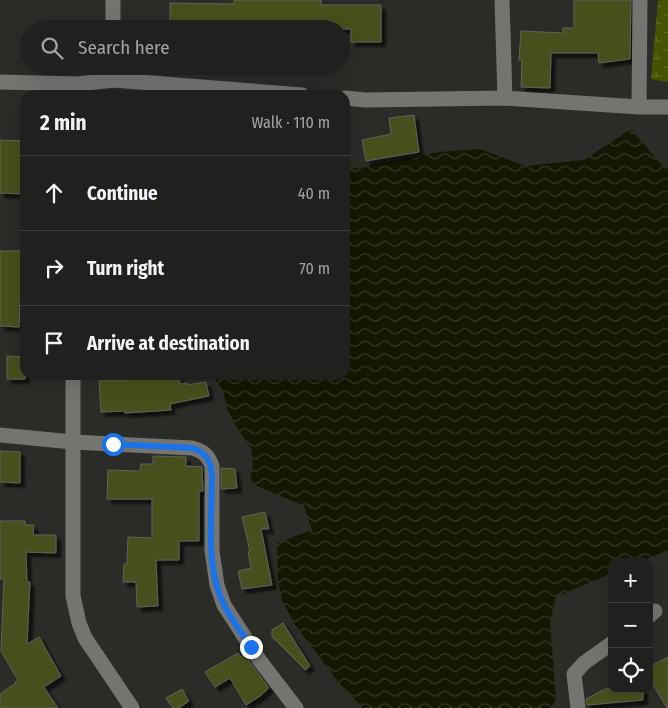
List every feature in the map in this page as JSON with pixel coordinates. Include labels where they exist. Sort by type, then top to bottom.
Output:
[{"type":"street","points":[[113,0],[113,20]]},
{"type":"street","points":[[502,0],[505,98]]},
{"type":"street","points":[[639,107],[640,0]]},
{"type":"street","points":[[0,82],[76,89],[109,75]]},
{"type":"street","points":[[131,75],[259,90]]},
{"type":"street","points":[[350,98],[365,100],[505,98],[639,107],[668,106]]},
{"type":"street","points":[[73,380],[73,596],[79,623],[85,638],[132,708]]},
{"type":"street","points":[[0,435],[73,442],[192,448],[201,451],[208,458],[212,466],[212,551],[217,585],[224,605],[260,662],[292,707]]},
{"type":"street","points":[[578,708],[574,674],[584,663],[608,646]]},
{"type":"green space","points":[[658,0],[668,0],[668,82],[651,79]]},
{"type":"water","points":[[631,129],[665,169],[668,168],[668,550],[649,558],[608,558],[608,575],[556,597],[550,622],[556,699],[551,708],[363,708],[339,683],[296,626],[282,601],[278,582],[277,543],[312,530],[304,506],[250,483],[253,463],[251,448],[228,411],[222,388],[214,380],[350,380],[350,169],[439,152],[480,149],[525,166],[584,160]]},
{"type":"building","points":[[234,0],[321,0],[321,5],[381,5],[381,42],[351,42],[350,20],[170,20],[170,3],[234,4]]},
{"type":"building","points":[[574,0],[631,0],[630,59],[599,63],[598,53],[551,53],[550,88],[521,87],[522,60],[519,60],[521,31],[563,33],[563,28],[574,28]]},
{"type":"building","points":[[414,115],[419,152],[366,161],[362,140],[391,134],[389,118]]},
{"type":"building","points":[[0,140],[20,141],[20,194],[0,193]]},
{"type":"building","points":[[0,251],[20,251],[19,327],[0,326]]},
{"type":"building","points":[[7,356],[20,357],[20,379],[7,379]]},
{"type":"building","points":[[99,380],[179,380],[180,384],[187,383],[187,385],[206,382],[209,396],[170,404],[171,410],[125,413],[125,411],[101,412]]},
{"type":"building","points":[[0,451],[20,452],[20,483],[0,482]]},
{"type":"building","points":[[153,456],[186,457],[186,466],[202,467],[203,491],[199,491],[199,541],[179,541],[179,560],[156,560],[158,606],[137,607],[136,582],[123,582],[124,564],[127,564],[128,537],[152,538],[152,499],[107,499],[108,470],[140,471],[141,464],[153,464]]},
{"type":"building","points":[[221,468],[235,469],[237,488],[221,489]]},
{"type":"building","points":[[265,512],[269,529],[261,529],[272,585],[242,589],[238,571],[251,568],[248,552],[250,551],[242,517]]},
{"type":"building","points":[[0,521],[25,521],[25,525],[34,525],[33,535],[56,535],[56,553],[26,552],[27,582],[30,582],[27,644],[39,637],[61,676],[44,687],[58,708],[0,708],[0,694],[18,680],[1,651],[4,579],[0,579]]},
{"type":"building","points":[[283,623],[310,666],[305,670],[272,637],[272,630]]},
{"type":"building","points":[[238,653],[240,657],[244,654],[269,688],[246,705],[230,678],[215,687],[205,672]]},
{"type":"building","points":[[668,657],[668,708],[653,685],[653,665]]},
{"type":"building","points":[[182,689],[189,701],[179,708],[173,708],[166,698]]},
{"type":"building","points":[[605,689],[608,689],[608,693],[643,693],[643,700],[587,705],[586,699]]},
{"type":"route","points":[[113,444],[192,448],[201,451],[208,458],[212,466],[212,551],[217,585],[224,605],[251,647]]}]
